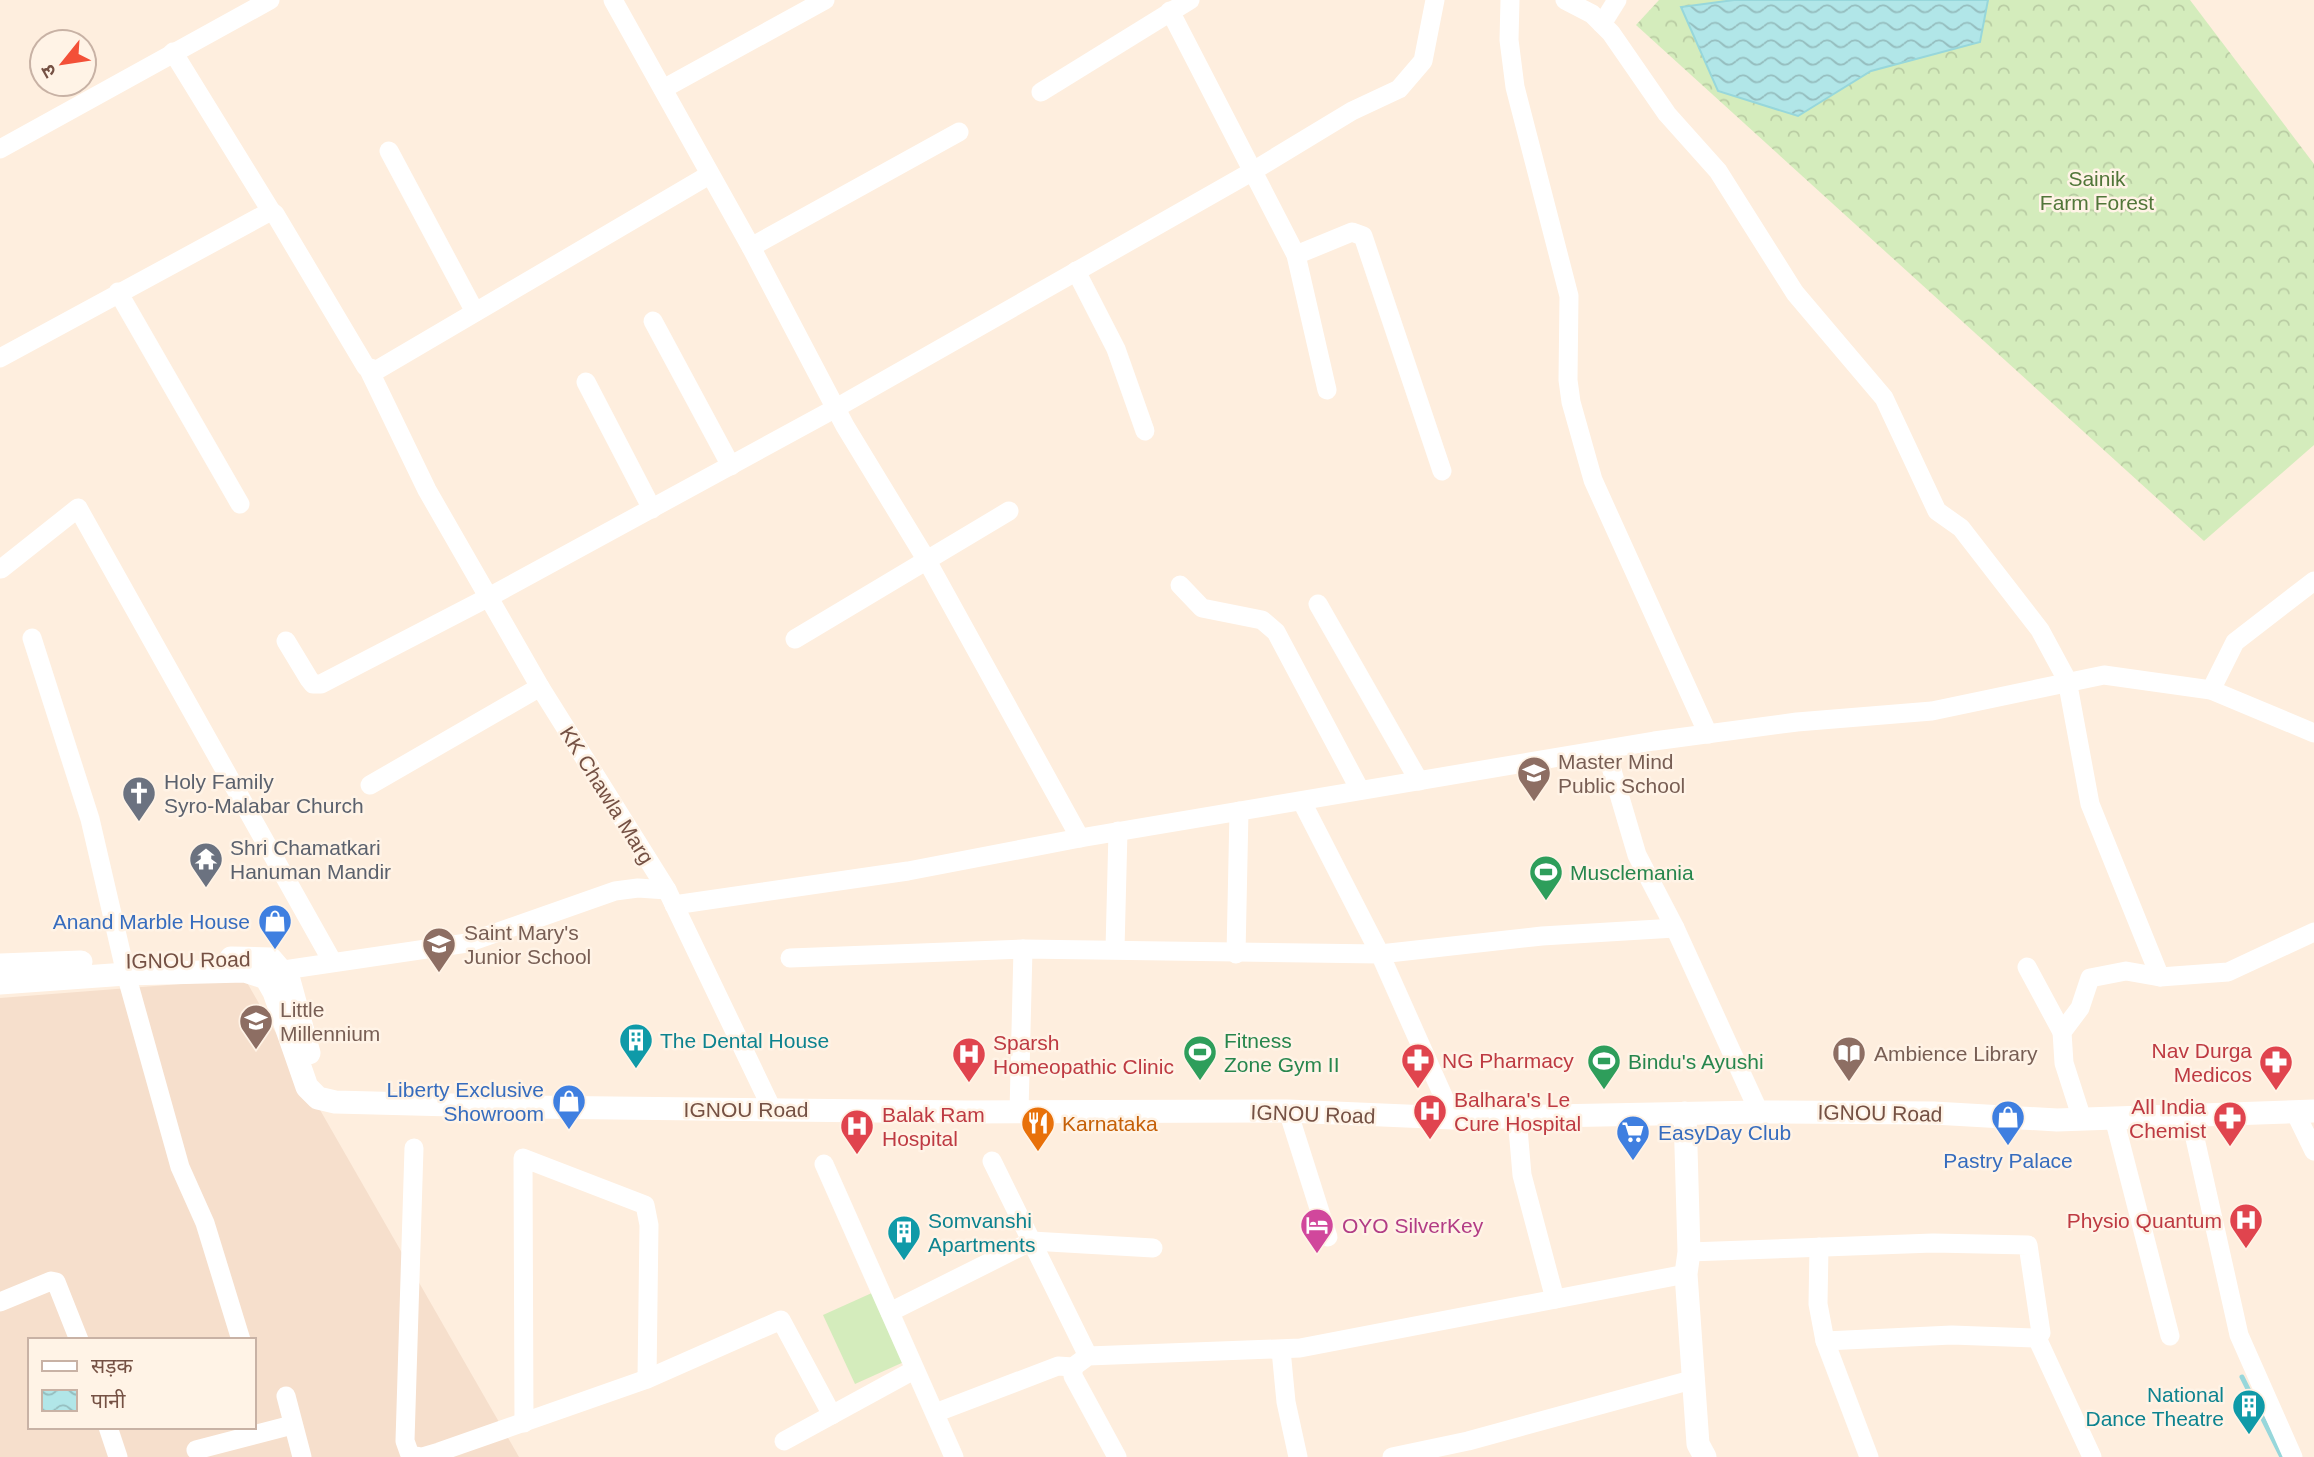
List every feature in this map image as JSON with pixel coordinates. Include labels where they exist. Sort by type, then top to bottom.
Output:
[{"type":"street","points":[[0,149],[270,0]]},
{"type":"street","points":[[613,0],[751,247],[836,408],[926,559],[1080,838]]},
{"type":"street","points":[[663,89],[825,0]]},
{"type":"street","points":[[1041,92],[1190,0]]},
{"type":"street","points":[[286,640],[309,679],[317,685],[489,597],[836,408],[1253,171],[1352,111],[1408,82],[1423,61],[1435,0]]},
{"type":"street","points":[[1510,0],[1509,40],[1515,87],[1569,296],[1568,380],[1571,402],[1593,480],[1708,734]]},
{"type":"street","points":[[1565,0],[1592,14],[1602,24],[1628,55],[1667,114],[1718,171],[1795,293],[1884,398],[1937,511],[1961,528],[2040,630],[2067,680],[2090,804],[2160,977]]},
{"type":"street","points":[[1602,24],[1617,0]]},
{"type":"street","points":[[1170,11],[1296,256],[1327,390]]},
{"type":"street","name":"KK Chawla Marg","points":[[173,52],[369,370],[427,490],[540,687],[670,898],[772,1109]]},
{"type":"street","points":[[751,247],[958,132]]},
{"type":"street","points":[[389,151],[475,312]]},
{"type":"street","points":[[369,370],[377,370],[709,175]]},
{"type":"street","points":[[0,358],[271,211]]},
{"type":"street","points":[[1296,256],[1352,232],[1363,236],[1442,471]]},
{"type":"street","points":[[1076,271],[1128,374],[1144,431]]},
{"type":"street","points":[[118,292],[240,504]]},
{"type":"street","points":[[653,321],[731,466]]},
{"type":"street","points":[[586,382],[652,509]]},
{"type":"street","points":[[1,569],[78,508],[332,961]]},
{"type":"street","points":[[795,639],[1009,511]]},
{"type":"street","points":[[2211,690],[2235,642],[2314,581]]},
{"type":"street","points":[[1180,585],[1202,608],[1262,620],[1276,632],[1360,790]]},
{"type":"street","points":[[1318,604],[1419,781]]},
{"type":"street","points":[[32,638],[90,819],[125,967],[180,1167],[205,1223],[239,1338]]},
{"type":"street","points":[[313,1095],[312,1064],[284,971],[332,961],[467,943],[519,928],[615,891],[638,887],[670,898],[908,871],[1118,831],[1708,734],[1797,722],[1932,711],[2067,680],[2104,675],[2211,690],[2314,733]]},
{"type":"street","points":[[369,785],[540,687]]},
{"type":"street","points":[[1608,757],[1637,855],[1675,928],[1759,1112]]},
{"type":"street","points":[[1302,802],[1380,954],[1453,1118]]},
{"type":"street","points":[[1236,954],[1239,811]]},
{"type":"street","points":[[1115,948],[1118,831]]},
{"type":"street","points":[[790,958],[1115,948],[1236,954],[1380,954],[1542,936],[1675,928]]},
{"type":"street","points":[[2062,1032],[2080,1008],[2090,978],[2126,971],[2160,977],[2228,972],[2314,932]]},
{"type":"street","points":[[1019,1112],[1023,949]]},
{"type":"street","name":"IGNOU Road","points":[[0,983],[125,967],[246,957],[271,959],[284,971]]},
{"type":"street","name":"IGNOU Road","points":[[0,965],[245,971],[265,978],[274,992],[307,1087],[313,1095],[335,1102],[527,1107],[1019,1112],[1288,1111],[1453,1118],[1759,1112],[2082,1119],[2305,1111]]},
{"type":"street","points":[[2028,967],[2062,1032],[2064,1063],[2082,1119]]},
{"type":"street","points":[[1288,1111],[1328,1237]]},
{"type":"street","points":[[2305,1111],[2314,1151]]},
{"type":"street","points":[[1685,1113],[1688,1263],[1698,1444],[1705,1457]]},
{"type":"street","points":[[1517,1116],[1522,1175],[1555,1299]]},
{"type":"street","points":[[2190,1116],[2239,1335],[2293,1457]]},
{"type":"street","points":[[2114,1118],[2169,1336]]},
{"type":"street","points":[[414,1148],[405,1446],[410,1455],[422,1457],[647,1379],[781,1320],[832,1415]]},
{"type":"street","points":[[524,1423],[523,1158],[645,1205],[649,1225],[647,1379]]},
{"type":"street","points":[[992,1161],[1031,1241],[1080,1362],[1073,1376],[1117,1457]]},
{"type":"street","points":[[824,1164],[954,1457]]},
{"type":"street","points":[[890,1312],[1031,1241],[1153,1248]]},
{"type":"street","points":[[934,1413],[1058,1366],[1080,1362],[1281,1350],[1555,1299],[1688,1263],[1819,1247],[1933,1243],[2028,1245],[2041,1333],[2037,1338]]},
{"type":"street","points":[[1819,1247],[1818,1304],[1825,1341],[1869,1457]]},
{"type":"street","points":[[0,1302],[51,1281],[56,1282],[78,1338]]},
{"type":"street","points":[[1825,1341],[1952,1335],[2037,1338]]},
{"type":"street","points":[[2037,1338],[2092,1457]]},
{"type":"street","points":[[1281,1350],[1286,1402],[1298,1457]]},
{"type":"street","points":[[784,1441],[914,1370]]},
{"type":"street","points":[[1392,1457],[1472,1449],[1695,1379]]},
{"type":"street","points":[[286,1395],[302,1457]]},
{"type":"street","points":[[195,1450],[292,1425]]},
{"type":"street","points":[[109,1429],[118,1457]]},
{"type":"shaded area","points":[[245,979],[519,1457],[0,1457],[0,998]]},
{"type":"green space","name":"Sainik Farm Forest","points":[[1659,0],[2190,0],[2314,164],[2314,445],[2204,541],[1636,25]]},
{"type":"green space","points":[[874,1292],[906,1361],[855,1384],[823,1315]]},
{"type":"water","points":[[1734,0],[1988,0],[1980,42],[1871,71],[1798,116],[1718,91],[1681,7]]},
{"type":"waterway","points":[[2242,1377],[2282,1457]]},
{"type":"place","name":"Master Mind Public School","points":[[1534,803]]},
{"type":"place","name":"Holy Family Syro-Malabar Church","points":[[139,823]]},
{"type":"place","name":"Shri Chamatkari Hanuman Mandir","points":[[206,889]]},
{"type":"place","name":"Musclemania","points":[[1546,902]]},
{"type":"place","name":"Anand Marble House","points":[[275,951]]},
{"type":"place","name":"Saint Mary's Junior School","points":[[439,974]]},
{"type":"place","name":"Little Millennium","points":[[256,1051]]},
{"type":"place","name":"The Dental House","points":[[636,1070]]},
{"type":"place","name":"Fitness Zone Gym II","points":[[1200,1082]]},
{"type":"place","name":"Ambience Library","points":[[1849,1083]]},
{"type":"place","name":"Sparsh Homeopathic Clinic","points":[[969,1084]]},
{"type":"place","name":"NG Pharmacy","points":[[1418,1090]]},
{"type":"place","name":"Bindu's Ayushi","points":[[1604,1091]]},
{"type":"place","name":"Nav Durga Medicos","points":[[2276,1092]]},
{"type":"place","name":"Liberty Exclusive Showroom","points":[[569,1131]]},
{"type":"place","name":"Balhara's Le Cure Hospital","points":[[1430,1141]]},
{"type":"place","name":"Pastry Palace","points":[[2008,1147]]},
{"type":"place","name":"All India Chemist","points":[[2230,1148]]},
{"type":"place","name":"Karnataka","points":[[1038,1153]]},
{"type":"place","name":"Balak Ram Hospital","points":[[857,1156]]},
{"type":"place","name":"EasyDay Club","points":[[1633,1162]]},
{"type":"place","name":"Physio Quantum","points":[[2246,1250]]},
{"type":"place","name":"OYO SilverKey","points":[[1317,1255]]},
{"type":"place","name":"Somvanshi Apartments","points":[[904,1262]]},
{"type":"place","name":"National Dance Theatre","points":[[2249,1436]]}]
